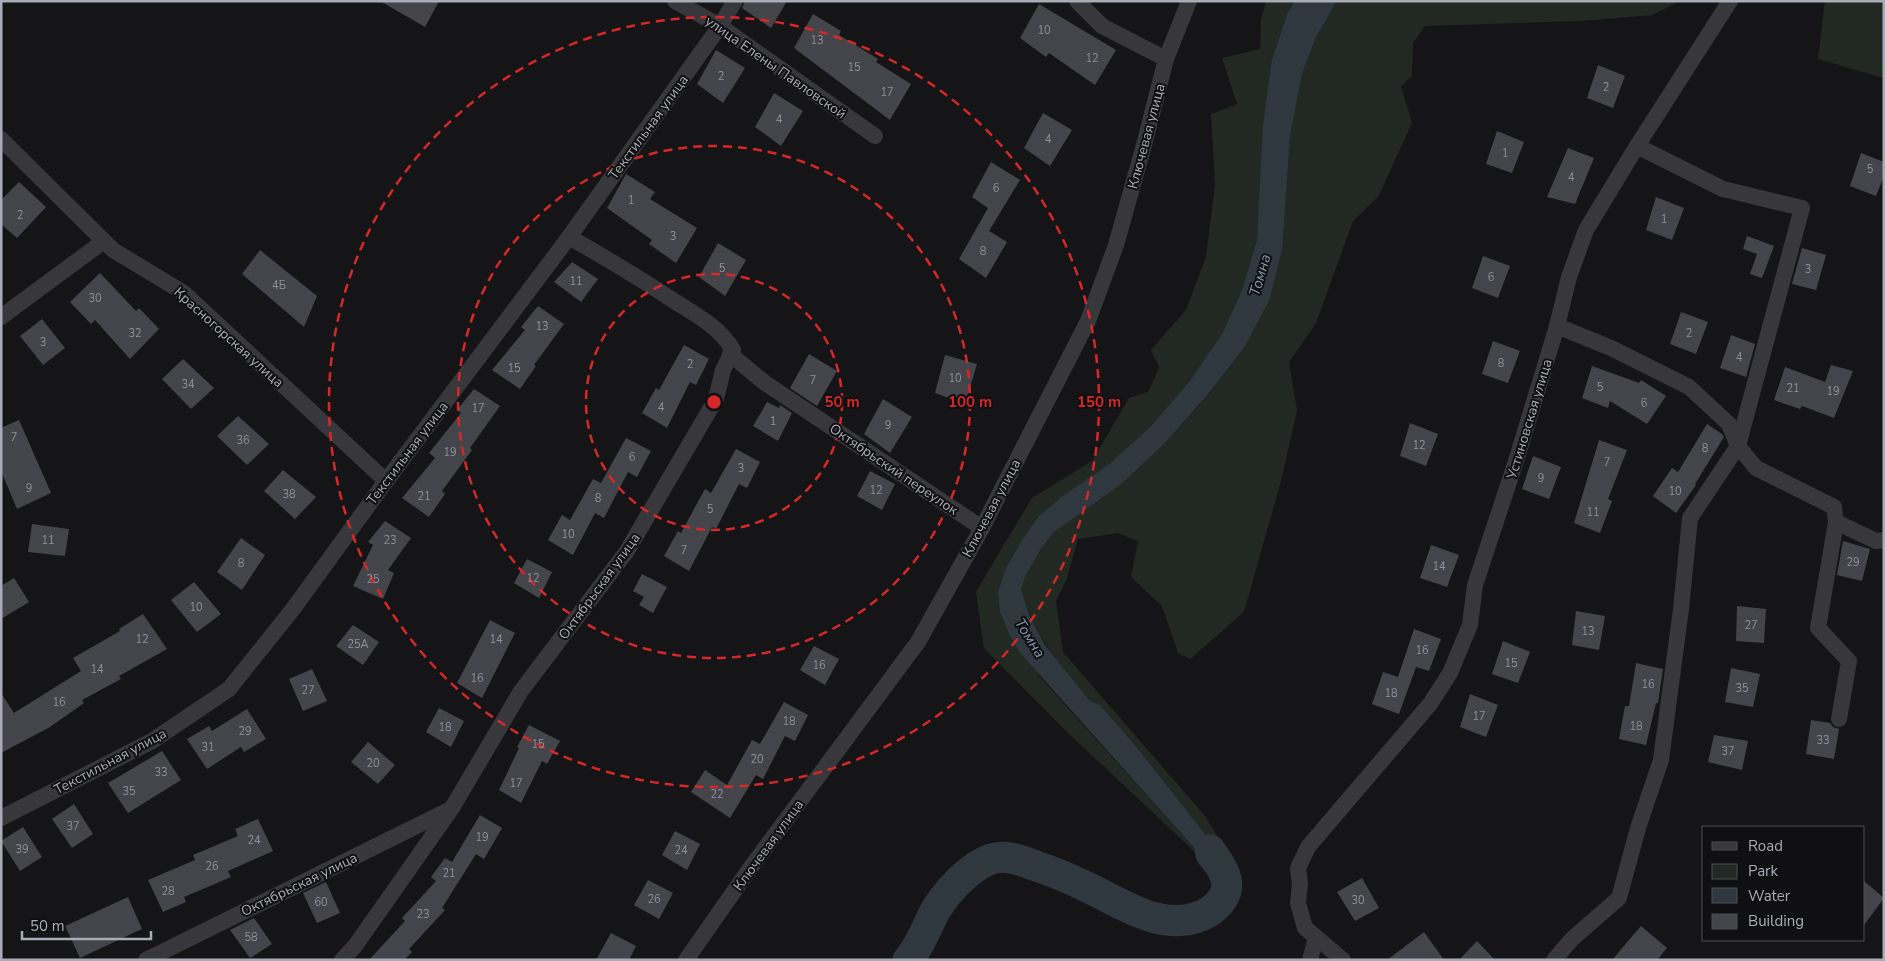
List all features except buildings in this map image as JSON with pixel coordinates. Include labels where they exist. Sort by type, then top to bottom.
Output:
[{"type":"street","name":"улица Елены Павловской","points":[[676,1],[720,26],[874,136]]},
{"type":"street","name":"Текстильная улица","points":[[1,818],[152,741],[229,689],[293,608],[570,237],[720,26],[735,1]]},
{"type":"street","points":[[1077,1],[1102,26],[1166,59]]},
{"type":"street","name":"Ключевая улица","points":[[686,960],[918,642],[982,528],[1088,322],[1116,245],[1166,59],[1189,1]]},
{"type":"street","name":"Устиновская улица","points":[[1343,960],[1305,928],[1298,903],[1300,884],[1298,868],[1308,847],[1430,704],[1450,673],[1470,625],[1475,585],[1516,461],[1557,326],[1569,277],[1586,230],[1636,146],[1730,1]]},
{"type":"street","name":"Красногорская улица","points":[[1,139],[113,250],[184,293],[386,481]]},
{"type":"street","points":[[1554,960],[1572,939],[1619,898],[1638,828],[1661,760],[1681,609],[1690,518],[1738,446],[1802,208],[1724,190],[1636,146]]},
{"type":"street","name":"Октябрьский переулок","points":[[570,237],[705,320],[726,339],[733,350],[730,354],[765,384],[982,528]]},
{"type":"street","points":[[1,317],[104,241]]},
{"type":"street","points":[[1557,326],[1611,348],[1689,387],[1729,424],[1738,446],[1756,468],[1834,507],[1836,522],[1818,628],[1849,661],[1839,720]]},
{"type":"street","name":"Октябрьская улица","points":[[342,960],[355,946],[452,808],[521,691],[627,552],[716,399],[723,370],[730,354]]},
{"type":"street","points":[[1836,522],[1876,540],[1884,540]]},
{"type":"street","name":"Октябрьская улица","points":[[146,960],[452,808]]},
{"type":"street","points":[[1310,960],[1316,937]]},
{"type":"green space","points":[[1266,1],[1295,1],[1288,12],[1260,202],[1257,240],[1242,290],[1223,332],[1189,382],[1150,427],[1108,465],[1061,497],[1039,516],[1024,537],[1011,638],[1040,677],[1213,869],[1067,732],[984,648],[976,592],[1032,498],[1092,461],[1129,398],[1149,391],[1159,367],[1151,350],[1186,310],[1206,257],[1215,184],[1211,114],[1237,104],[1222,58],[1260,49],[1261,19]]},
{"type":"green space","points":[[1337,1],[1680,1],[1652,15],[1581,21],[1425,26],[1413,43],[1412,76],[1401,86],[1412,123],[1378,197],[1353,221],[1316,323],[1289,362],[1297,411],[1281,481],[1244,612],[1190,659],[1178,653],[1162,606],[1131,577],[1138,541],[1118,533],[1078,539],[1066,581],[1056,601],[1063,652],[1205,816],[1228,854],[1224,858],[1135,745],[1100,705],[1090,701],[1053,655],[1037,630],[1025,603],[1021,588],[1029,566],[1054,532],[1164,444],[1206,398],[1244,348],[1269,301],[1290,136],[1302,74],[1316,37]]},
{"type":"green space","points":[[1825,1],[1884,1],[1884,78],[1818,59]]},
{"type":"water","points":[[1295,1],[1337,1],[1316,37],[1302,74],[1290,136],[1282,249],[1269,301],[1244,348],[1206,397],[1164,444],[1121,484],[1054,532],[1026,574],[1021,589],[1029,615],[1045,645],[1090,701],[1100,705],[1135,745],[1224,858],[1213,869],[1021,654],[1011,638],[1000,612],[998,592],[1006,568],[1039,516],[1061,497],[1108,465],[1150,427],[1189,382],[1223,332],[1242,290],[1257,240],[1263,125],[1272,60],[1288,12]]},
{"type":"waterway","name":"Томна","points":[[908,960],[934,913],[958,881],[974,868],[991,859],[1002,857],[1025,862],[1069,879],[1144,914],[1158,919],[1173,921],[1188,920],[1203,915],[1213,909],[1222,899],[1227,885],[1225,874],[1210,850],[1218,863],[1211,854]]}]
